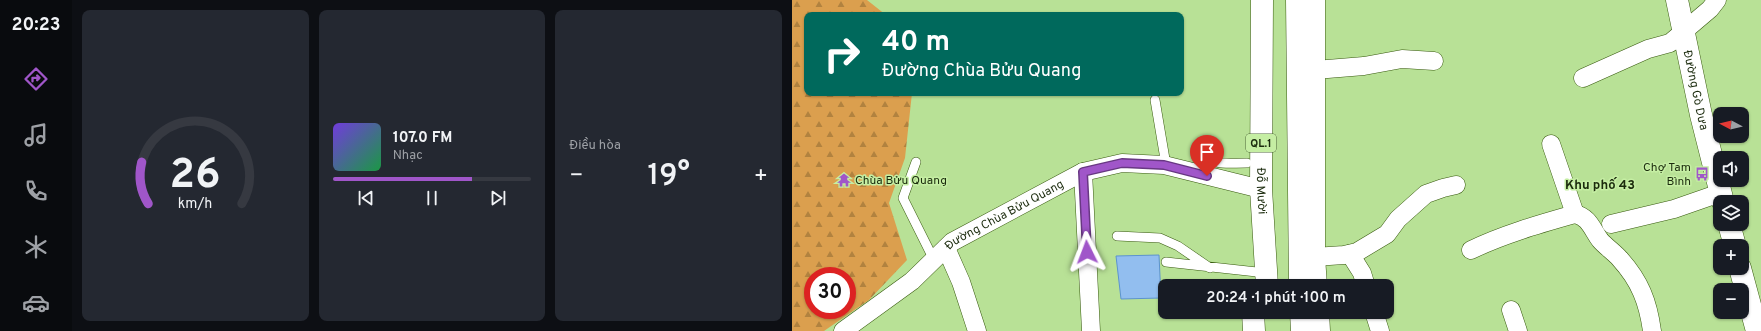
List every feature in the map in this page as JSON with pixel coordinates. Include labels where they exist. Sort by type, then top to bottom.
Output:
[{"type":"main road","name":"Đỗ Mười","points":[[1247,0],[1247,163],[1254,187]]},
{"type":"main road","name":"Đỗ Mười","points":[[1259,279],[1254,187],[1262,0]]},
{"type":"main road","points":[[1297,0],[1298,250],[1300,279]]},
{"type":"main road","points":[[1314,0],[1314,257],[1316,279]]},
{"type":"main road","name":"Đường Gò Dưa","points":[[1677,0],[1701,115],[1721,195]]},
{"type":"main road","points":[[1742,275],[1757,319]]},
{"type":"main road","points":[[1253,319],[1254,331]]},
{"type":"main road","points":[[1267,319],[1268,331]]},
{"type":"main road","points":[[1301,319],[1302,331]]},
{"type":"main road","points":[[1318,319],[1319,331]]},
{"type":"street","points":[[1583,78],[1648,49],[1670,43],[1717,0]]},
{"type":"street","points":[[1315,70],[1364,66],[1402,60],[1434,61]]},
{"type":"street","points":[[1550,144],[1575,214]]},
{"type":"street","name":"Đường Chùa Bửu Quang","points":[[843,331],[912,281],[952,242],[1083,172],[1122,163],[1166,165],[1254,187]]},
{"type":"street","points":[[1083,172],[1091,331]]},
{"type":"street","points":[[1314,257],[1357,252],[1387,234],[1398,219],[1426,194],[1456,185]]},
{"type":"street","points":[[1611,224],[1713,200]]},
{"type":"street","points":[[1471,250],[1492,240],[1575,214],[1583,216],[1600,240],[1620,259],[1638,282],[1648,306],[1652,331]]},
{"type":"street","points":[[940,254],[960,282],[977,331]]},
{"type":"street","points":[[1350,254],[1362,273],[1364,279]]},
{"type":"street","points":[[1511,310],[1518,331]]},
{"type":"street","points":[[1376,319],[1380,331]]},
{"type":"lane","points":[[1155,100],[1166,165]]},
{"type":"lane","points":[[1198,148],[1206,158],[1216,163],[1247,163]]},
{"type":"lane","points":[[916,162],[903,198],[940,254]]},
{"type":"lane","points":[[1117,236],[1160,238],[1178,246],[1210,268]]},
{"type":"lane","points":[[1166,262],[1210,268],[1259,279]]},
{"type":"green space","name":"Chùa Bửu Quang","points":[[792,0],[867,0],[882,12],[804,12],[804,96],[912,96],[905,158],[889,203],[907,260],[869,300],[856,309],[856,267],[804,267],[804,319],[841,319],[824,331],[792,331]]},
{"type":"building","points":[[1159,255],[1160,279],[1158,279],[1158,298],[1121,299],[1116,256]]},
{"type":"place","name":"Chợ Tam Bình","points":[[1702,174]]},
{"type":"place","name":"Chùa Bửu Quang","points":[[844,180]]},
{"type":"district","name":"Khu phố 43","points":[[1600,184]]},
{"type":"route","points":[[1087,252],[1083,172],[1122,163],[1164,165],[1207,176]]}]
